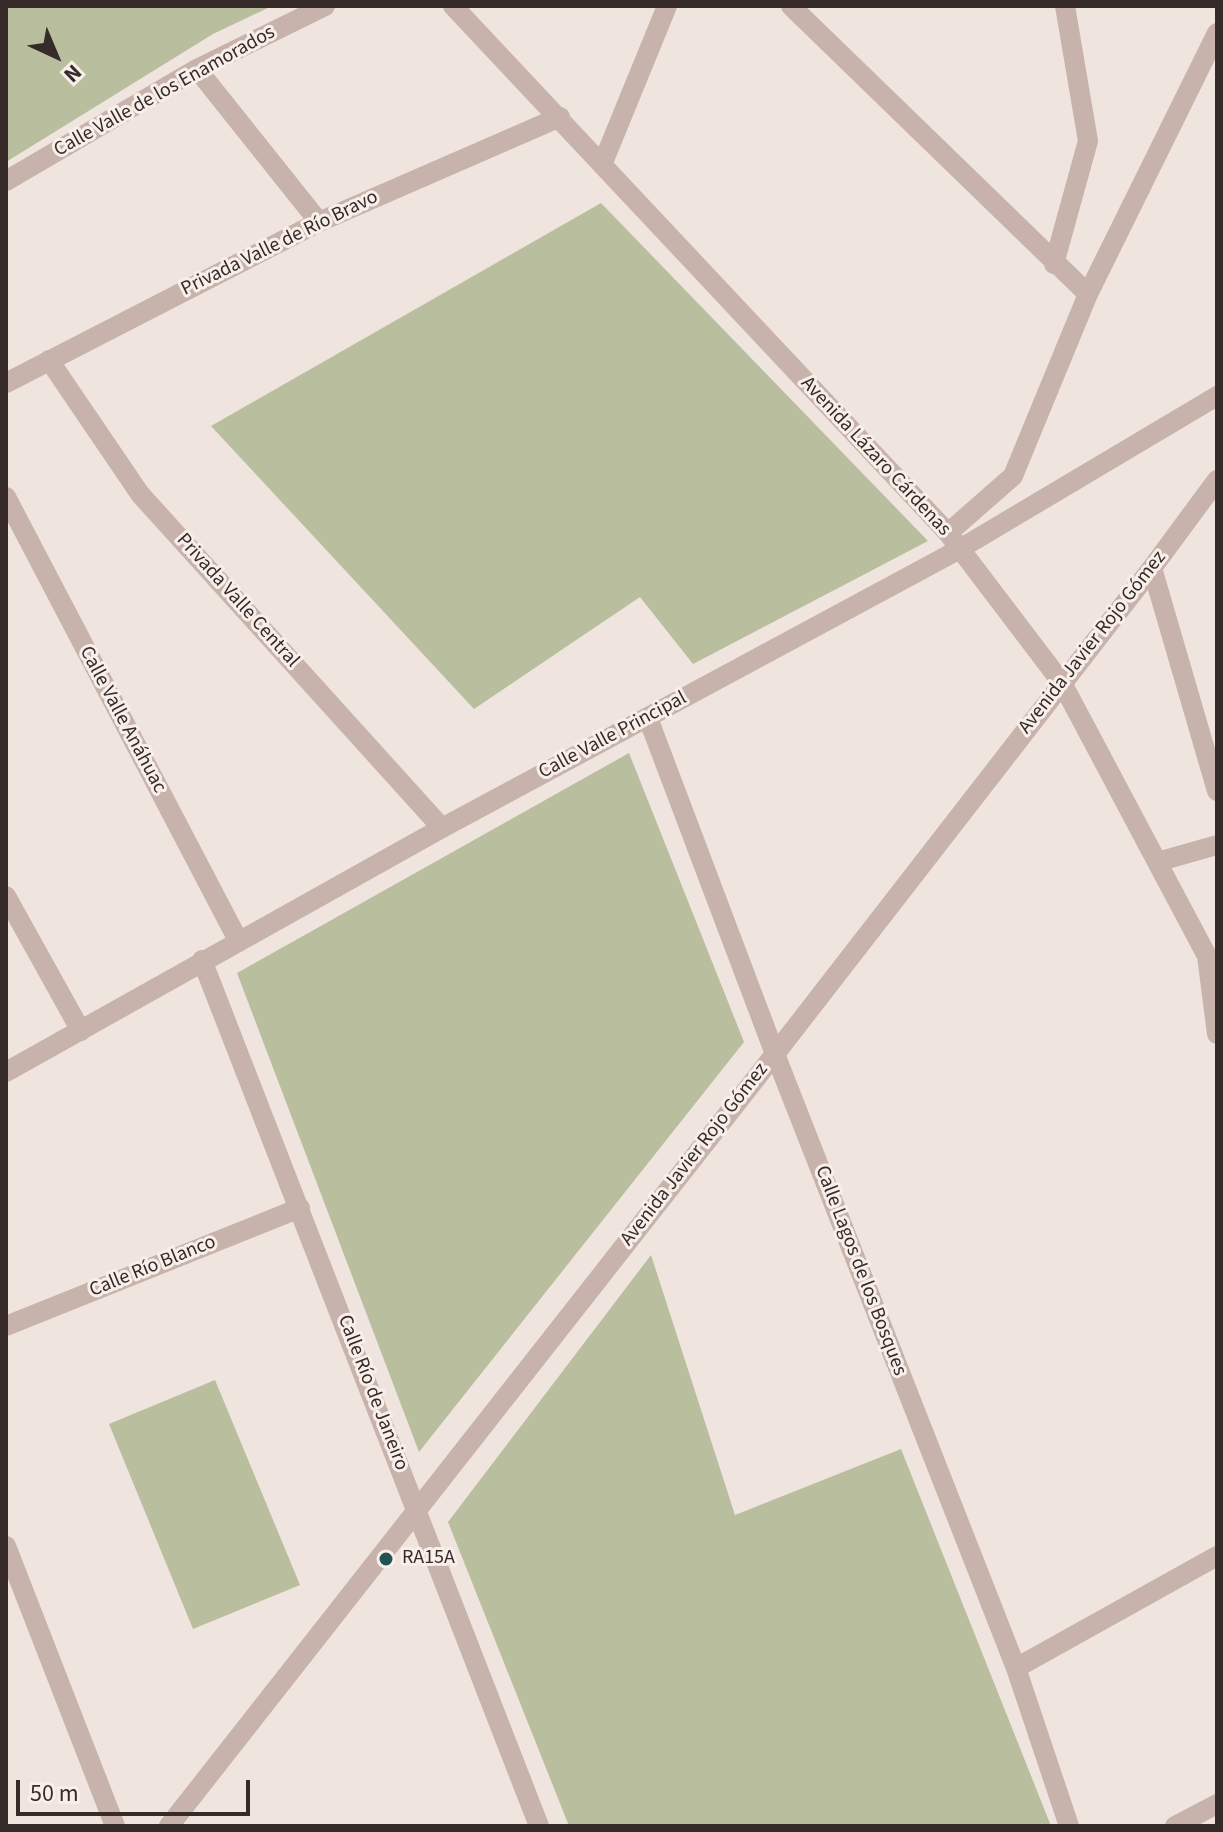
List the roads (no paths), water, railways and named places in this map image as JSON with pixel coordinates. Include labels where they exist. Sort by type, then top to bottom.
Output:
[{"type":"street","name":"Calle Valle de los Enamorados","points":[[6,181],[197,69],[325,6]]},
{"type":"street","points":[[602,165],[667,6]]},
{"type":"street","points":[[791,6],[1088,294]]},
{"type":"street","points":[[1054,264],[1088,141],[1065,6]]},
{"type":"street","name":"Avenida Lázaro Cárdenas","points":[[460,9],[953,541],[1062,683],[1212,962]]},
{"type":"street","points":[[953,541],[1013,476],[1088,294],[1217,33]]},
{"type":"street","points":[[197,69],[319,222]]},
{"type":"street","name":"Privada Valle de Río Bravo","points":[[6,383],[319,222],[560,117]]},
{"type":"street","name":"Privada Valle Central","points":[[49,360],[140,494],[442,828]]},
{"type":"street","name":"Calle Valle Principal","points":[[6,1072],[202,960],[648,718],[953,541],[1217,396]]},
{"type":"street","name":"Avenida Javier Rojo Gómez","points":[[169,1826],[775,1054],[1217,480]]},
{"type":"street","name":"Calle Valle Anáhuac","points":[[6,497],[239,942]]},
{"type":"street","points":[[1152,568],[1217,791]]},
{"type":"street","name":"Calle Lagos de los Bosques","points":[[648,718],[775,1054],[1016,1668],[1069,1826]]},
{"type":"street","points":[[1157,862],[1217,845]]},
{"type":"street","points":[[6,896],[81,1031]]},
{"type":"street","name":"Calle Río de Janeiro","points":[[202,960],[539,1826]]},
{"type":"street","points":[[1212,962],[1217,1034]]},
{"type":"street","name":"Calle Río Blanco","points":[[6,1326],[300,1208]]},
{"type":"street","points":[[8,1554],[115,1826]]},
{"type":"street","points":[[1016,1668],[1217,1556]]},
{"type":"street","points":[[1175,1826],[1217,1804]]},
{"type":"place","name":"RA15A","points":[[386,1559]]}]
